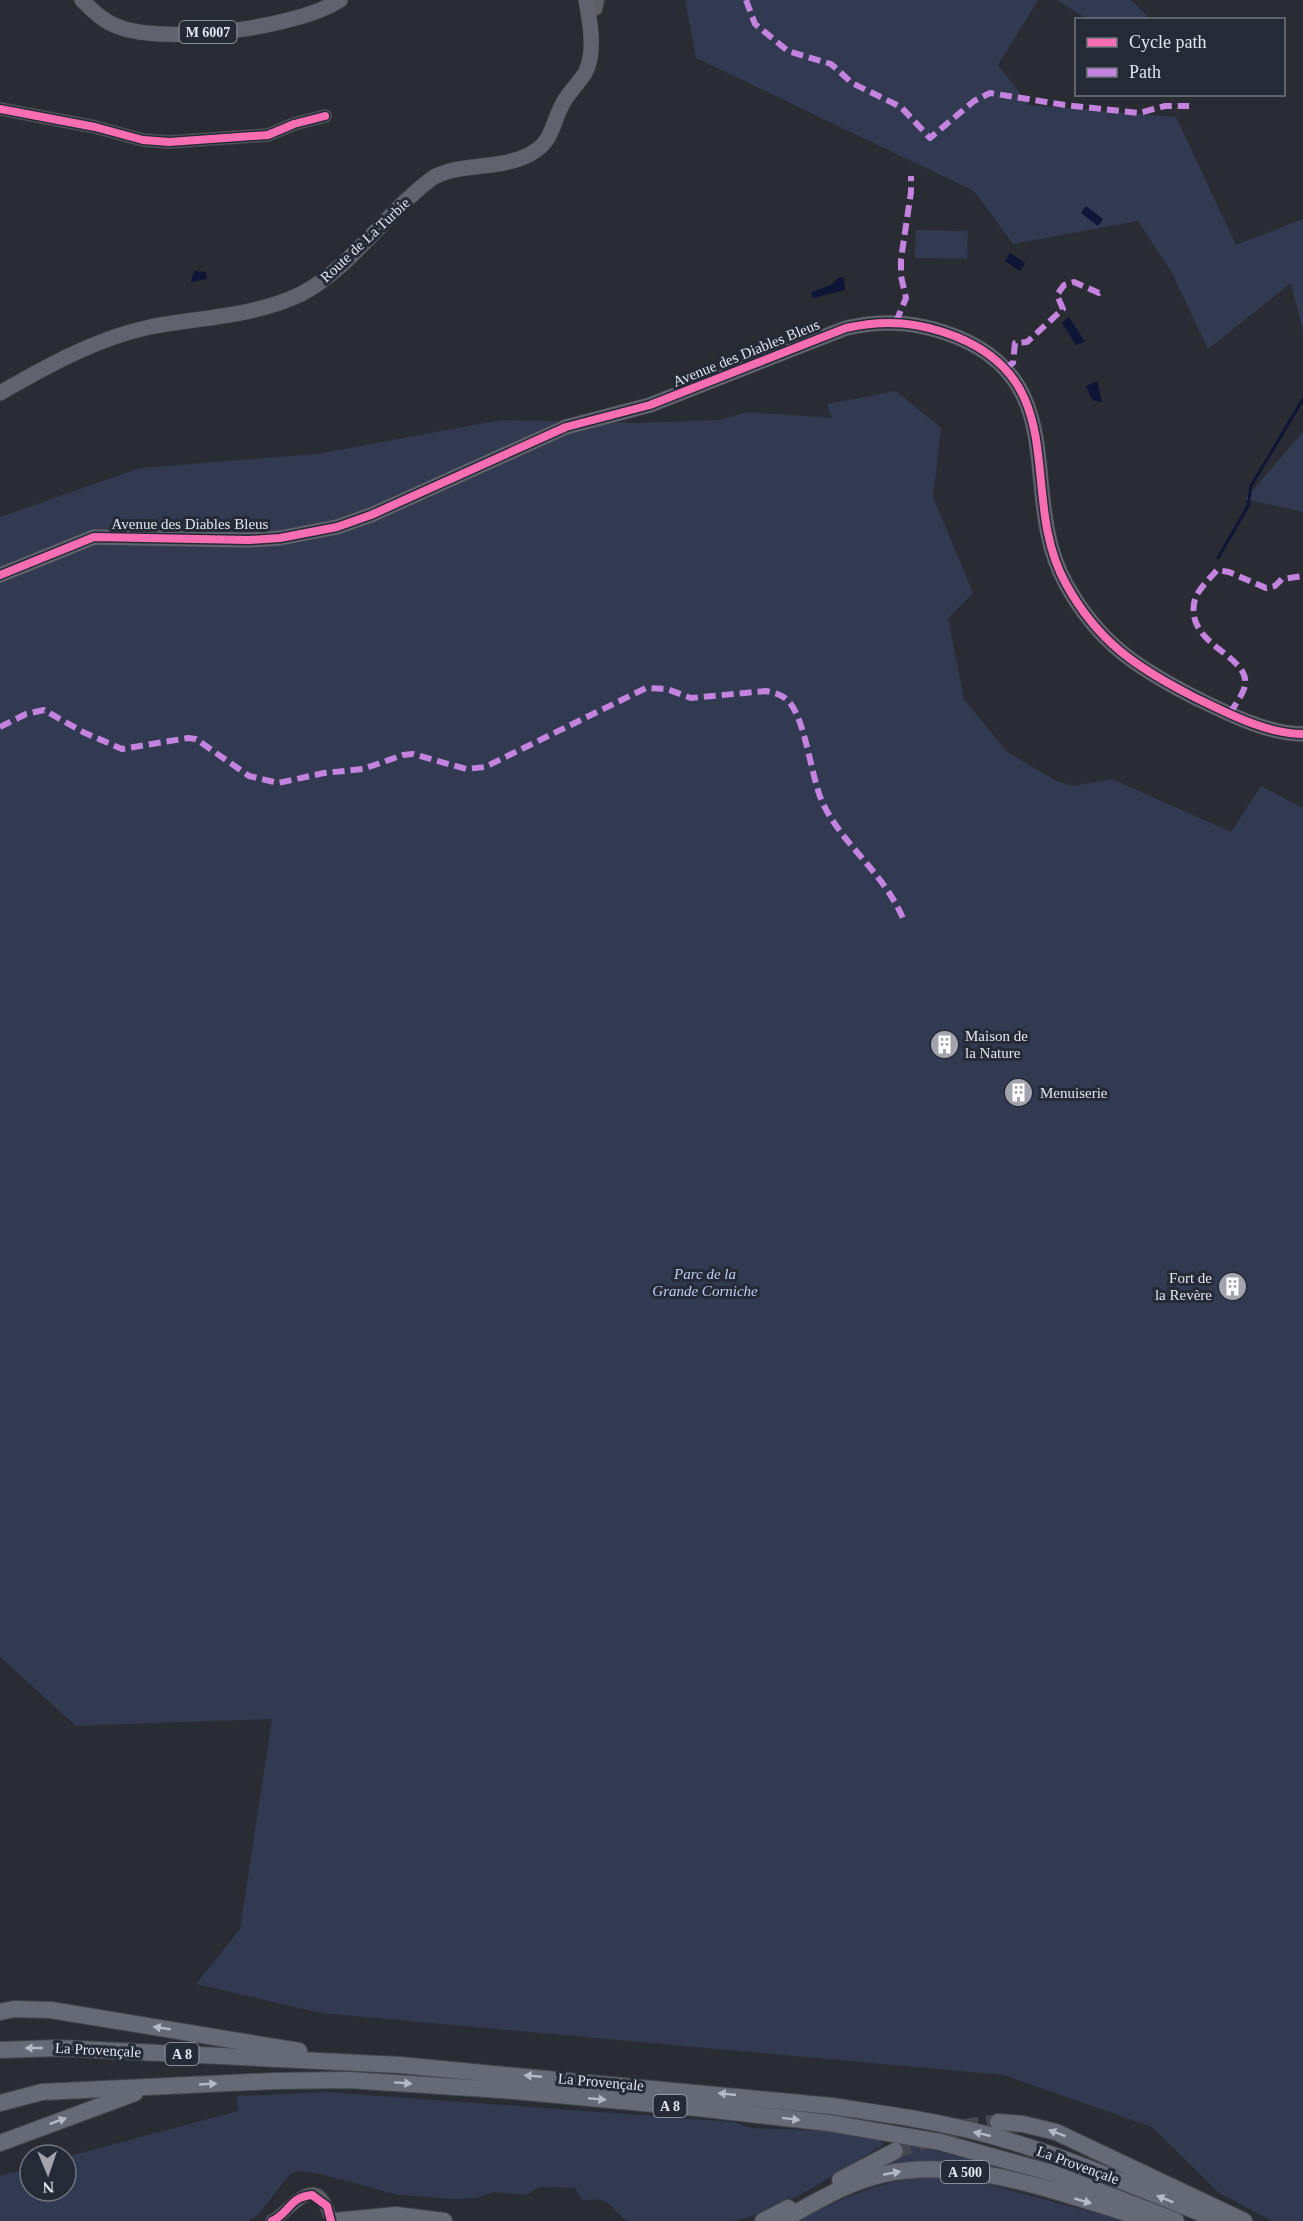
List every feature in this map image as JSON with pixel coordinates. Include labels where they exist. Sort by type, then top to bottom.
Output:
[{"type":"highway","points":[[0,2012],[14,2009],[51,2010],[365,2063]]},
{"type":"highway","name":"La Provençale","points":[[0,2050],[58,2048],[365,2063],[744,2096],[899,2116],[987,2134],[1063,2158],[1220,2221]]},
{"type":"highway","name":"La Provençale","points":[[0,2103],[42,2092],[274,2081],[379,2082],[697,2108],[829,2123],[908,2136],[981,2152],[1052,2173],[1176,2221]]},
{"type":"highway","points":[[0,2143],[150,2087]]},
{"type":"highway","points":[[998,2122],[1023,2124],[1056,2132],[1244,2221]]},
{"type":"highway","points":[[763,2221],[895,2151]]},
{"type":"highway","name":"A 500","points":[[781,2221],[850,2185],[884,2174],[924,2170],[964,2172],[993,2177],[1153,2221]]},
{"type":"highway","points":[[332,2217],[396,2215],[444,2221]]},
{"type":"main road","name":"M 6007","points":[[82,0],[95,13],[117,27],[153,34],[246,28],[313,13],[340,0]]},
{"type":"main road","name":"Route de La Turbie","points":[[0,393],[98,342],[118,335],[149,327],[222,318],[298,296],[327,276],[435,177],[454,170],[510,161],[538,149],[550,138],[563,103],[586,71],[590,57],[590,4]]},
{"type":"main road","name":"Avenue des Diables Bleus","points":[[0,575],[94,537],[249,540],[280,538],[337,526],[371,515],[566,426],[650,405],[846,328],[877,323],[907,322],[933,328],[966,341],[1005,368],[1016,382],[1028,402],[1035,428],[1047,534],[1065,583],[1102,633],[1123,656],[1146,673],[1203,701],[1272,729],[1303,734]]},
{"type":"street","points":[[0,109],[95,127],[143,140],[169,142],[268,135],[294,124],[324,116]]},
{"type":"street","points":[[272,2221],[283,2215],[297,2198],[312,2194],[323,2201],[332,2217]]},
{"type":"green space","points":[[685,0],[1038,0],[998,65],[1029,105],[1176,117],[1236,245],[1303,219],[1303,332],[1291,283],[1208,349],[1172,273],[1138,221],[1013,244],[974,191],[696,58]]},
{"type":"green space","points":[[1057,0],[1131,0],[1149,18],[1085,18]]},
{"type":"green space","points":[[916,230],[968,231],[967,259],[915,258]]},
{"type":"green space","name":"Parc de la Grande Corniche","points":[[896,391],[941,428],[933,497],[973,593],[948,618],[964,699],[1007,752],[1057,781],[1073,786],[1112,779],[1231,832],[1261,786],[1303,808],[1303,2221],[1272,2221],[1219,2193],[1152,2127],[1004,2075],[321,2013],[196,1984],[240,1929],[272,1719],[76,1726],[0,1657],[0,517],[140,468],[317,454],[501,420],[634,423],[719,420],[747,412],[832,418],[827,404]]},
{"type":"green space","points":[[1303,432],[1303,512],[1245,499]]},
{"type":"green space","points":[[327,2092],[734,2122],[750,2128],[825,2131],[884,2139],[883,2145],[811,2189],[773,2208],[734,2221],[628,2221],[605,2201],[582,2200],[575,2188],[540,2187],[526,2195],[493,2192],[476,2198],[456,2199],[398,2195],[321,2174],[299,2171],[290,2174],[258,2215],[248,2221],[0,2221],[0,2176],[18,2171],[18,2203],[78,2203],[78,2154],[238,2111],[237,2096]]},
{"type":"green space","points":[[903,2143],[1026,2173],[1027,2180],[868,2174],[888,2159],[906,2152]]},
{"type":"green space","points":[[932,2177],[983,2183],[1125,2221],[798,2221],[863,2191],[896,2181]]},
{"type":"shaded area","points":[[1086,206],[1103,219],[1098,226],[1081,213]]},
{"type":"shaded area","points":[[1010,253],[1025,263],[1020,271],[1005,261]]},
{"type":"shaded area","points":[[194,271],[206,272],[207,279],[191,282]]},
{"type":"shaded area","points":[[840,277],[844,278],[845,290],[813,298],[811,292],[831,285]]},
{"type":"shaded area","points":[[1069,317],[1085,342],[1076,345],[1062,323]]},
{"type":"shaded area","points":[[1097,381],[1102,402],[1092,400],[1086,386]]},
{"type":"waterway","points":[[1218,558],[1248,506],[1251,486],[1303,399]]},
{"type":"tunnel","points":[[895,2151],[963,2127],[998,2122]]},
{"type":"marked path","points":[[746,0],[755,24],[788,51],[831,64],[852,83],[901,107],[930,138],[974,101],[990,93],[1065,105],[1139,113],[1165,106],[1189,106]]},
{"type":"marked path","points":[[896,322],[906,298],[901,276],[901,259],[911,192],[911,176]]},
{"type":"marked path","points":[[1005,368],[1013,363],[1015,343],[1027,342],[1063,309],[1057,295],[1064,285],[1074,282],[1099,293],[1104,289]]},
{"type":"marked path","points":[[1230,713],[1244,689],[1245,677],[1240,667],[1208,640],[1199,629],[1194,615],[1197,595],[1217,570],[1229,572],[1266,588],[1275,586],[1282,579],[1303,576]]},
{"type":"marked path","points":[[0,727],[26,714],[44,710],[83,732],[122,749],[188,738],[196,739],[249,776],[278,783],[324,773],[363,769],[403,755],[413,754],[466,769],[485,767],[646,688],[667,689],[691,698],[766,691],[785,698],[795,711],[804,735],[817,788],[829,815],[886,888],[905,923]]},
{"type":"cycle path","points":[[0,109],[95,127],[143,140],[169,142],[268,135],[294,124],[325,116]]},
{"type":"cycle path","points":[[0,575],[94,537],[249,540],[280,538],[337,527],[371,515],[566,427],[650,405],[846,328],[889,323],[916,325],[957,337],[993,358],[1016,383],[1030,413],[1052,550],[1066,584],[1078,604],[1105,637],[1136,663],[1205,702],[1260,726],[1303,734]]},
{"type":"cycle path","points":[[272,2221],[283,2214],[294,2202],[304,2196],[312,2195],[327,2206],[331,2221]]},
{"type":"place","name":"Maison de la Nature","points":[[944,1045]]},
{"type":"place","name":"Menuiserie","points":[[1019,1093]]},
{"type":"place","name":"Fort de la Revère","points":[[1233,1287]]}]
